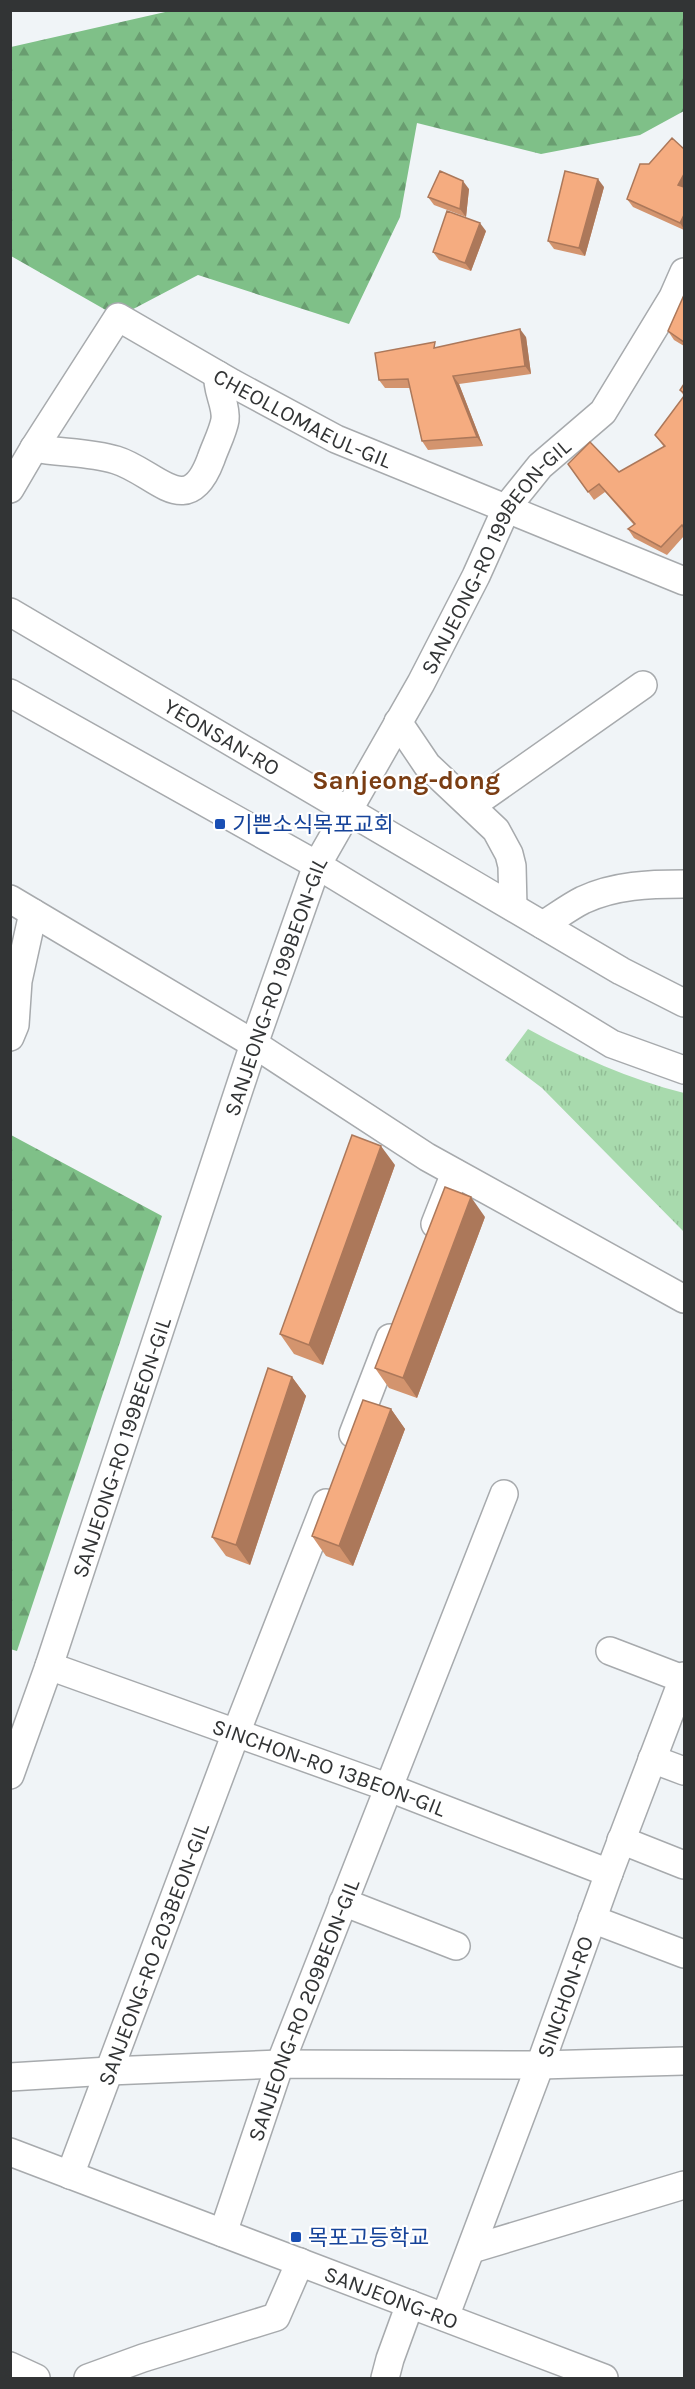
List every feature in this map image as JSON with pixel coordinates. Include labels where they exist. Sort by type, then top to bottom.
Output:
[{"type":"street","name":"SANJEONG-RO 199BEON-GIL","points":[[10,1774],[49,1666],[254,1044],[317,865],[398,722],[476,576],[507,507],[540,466],[603,412],[673,297],[684,272]]},
{"type":"street","name":"CHEOLLOMAEUL-GIL","points":[[10,489],[118,317],[336,439],[684,581]]},
{"type":"street","points":[[34,448],[116,460],[174,491],[186,491],[198,485],[206,472],[225,419],[217,384],[218,375]]},
{"type":"street","name":"YEONSAN-RO","points":[[10,612],[621,971],[684,1003]]},
{"type":"street","points":[[471,806],[643,685]]},
{"type":"street","points":[[10,693],[317,865],[612,1044],[684,1070]]},
{"type":"street","points":[[398,722],[427,765],[496,830],[510,854],[513,907]]},
{"type":"street","points":[[543,925],[584,900],[614,889],[648,884],[684,884]]},
{"type":"street","points":[[10,1037],[15,1025],[22,906],[254,1044],[427,1157],[684,1299]]},
{"type":"street","points":[[425,1250],[455,1173]]},
{"type":"street","name":"SANJEONG-RO 203BEON-GIL","points":[[70,2175],[236,1733],[399,1316]]},
{"type":"street","name":"SANJEONG-RO 209BEON-GIL","points":[[223,2233],[280,2064],[504,1494]]},
{"type":"street","points":[[610,1651],[684,1677]]},
{"type":"street","name":"SINCHON-RO 13BEON-GIL","points":[[49,1666],[387,1787],[609,1873]]},
{"type":"street","name":"SINCHON-RO","points":[[445,2317],[540,2065],[621,1840],[684,1677]]},
{"type":"street","points":[[652,1759],[684,1770]]},
{"type":"street","points":[[621,1840],[684,1865]]},
{"type":"street","points":[[343,1902],[456,1946]]},
{"type":"street","points":[[592,1919],[684,1954]]},
{"type":"street","points":[[10,2077],[280,2064],[540,2065],[684,2061]]},
{"type":"street","name":"SANJEONG-RO","points":[[10,2152],[604,2379]]},
{"type":"street","points":[[472,2249],[684,2185]]},
{"type":"street","points":[[88,2379],[143,2358],[276,2317],[300,2262]]},
{"type":"street","points":[[386,2379],[390,2359],[410,2304]]},
{"type":"street","points":[[10,2366],[36,2379]]},
{"type":"green space","points":[[174,10],[684,11],[684,111],[640,135],[541,154],[417,123],[400,217],[349,324],[198,275],[118,317],[11,256],[11,47]]},
{"type":"green space","points":[[528,1029],[604,1066],[684,1093],[684,1232],[542,1088],[505,1060]]},
{"type":"green space","points":[[11,1135],[162,1216],[17,1651],[10,1649]]},
{"type":"building","points":[[672,138],[684,149],[684,174],[678,185],[684,187],[684,215],[680,223],[627,199],[640,164],[649,164]]},
{"type":"building","points":[[440,171],[463,181],[460,209],[428,197]]},
{"type":"building","points":[[565,171],[598,179],[579,248],[548,241]]},
{"type":"building","points":[[447,211],[480,223],[465,263],[433,252]]},
{"type":"building","points":[[684,295],[684,342],[668,331]]},
{"type":"building","points":[[520,329],[525,366],[453,376],[477,437],[422,441],[408,379],[379,380],[375,353],[435,342],[434,348]]},
{"type":"building","points":[[684,396],[684,528],[682,525],[661,547],[628,529],[635,524],[599,484],[588,492],[568,464],[590,442],[619,472],[665,446],[655,435]]},
{"type":"building","points":[[352,1135],[381,1146],[309,1345],[280,1334]]},
{"type":"building","points":[[445,1187],[471,1197],[403,1378],[375,1368]]},
{"type":"building","points":[[268,1368],[292,1377],[236,1545],[212,1537]]},
{"type":"building","points":[[363,1400],[391,1409],[339,1546],[312,1536]]},
{"type":"place","name":"기쁜소식목포교회","points":[[220,824]]},
{"type":"place","name":"목포고등학교","points":[[296,2237]]},
{"type":"district","name":"Sanjeong-dong","points":[[406,780]]}]
